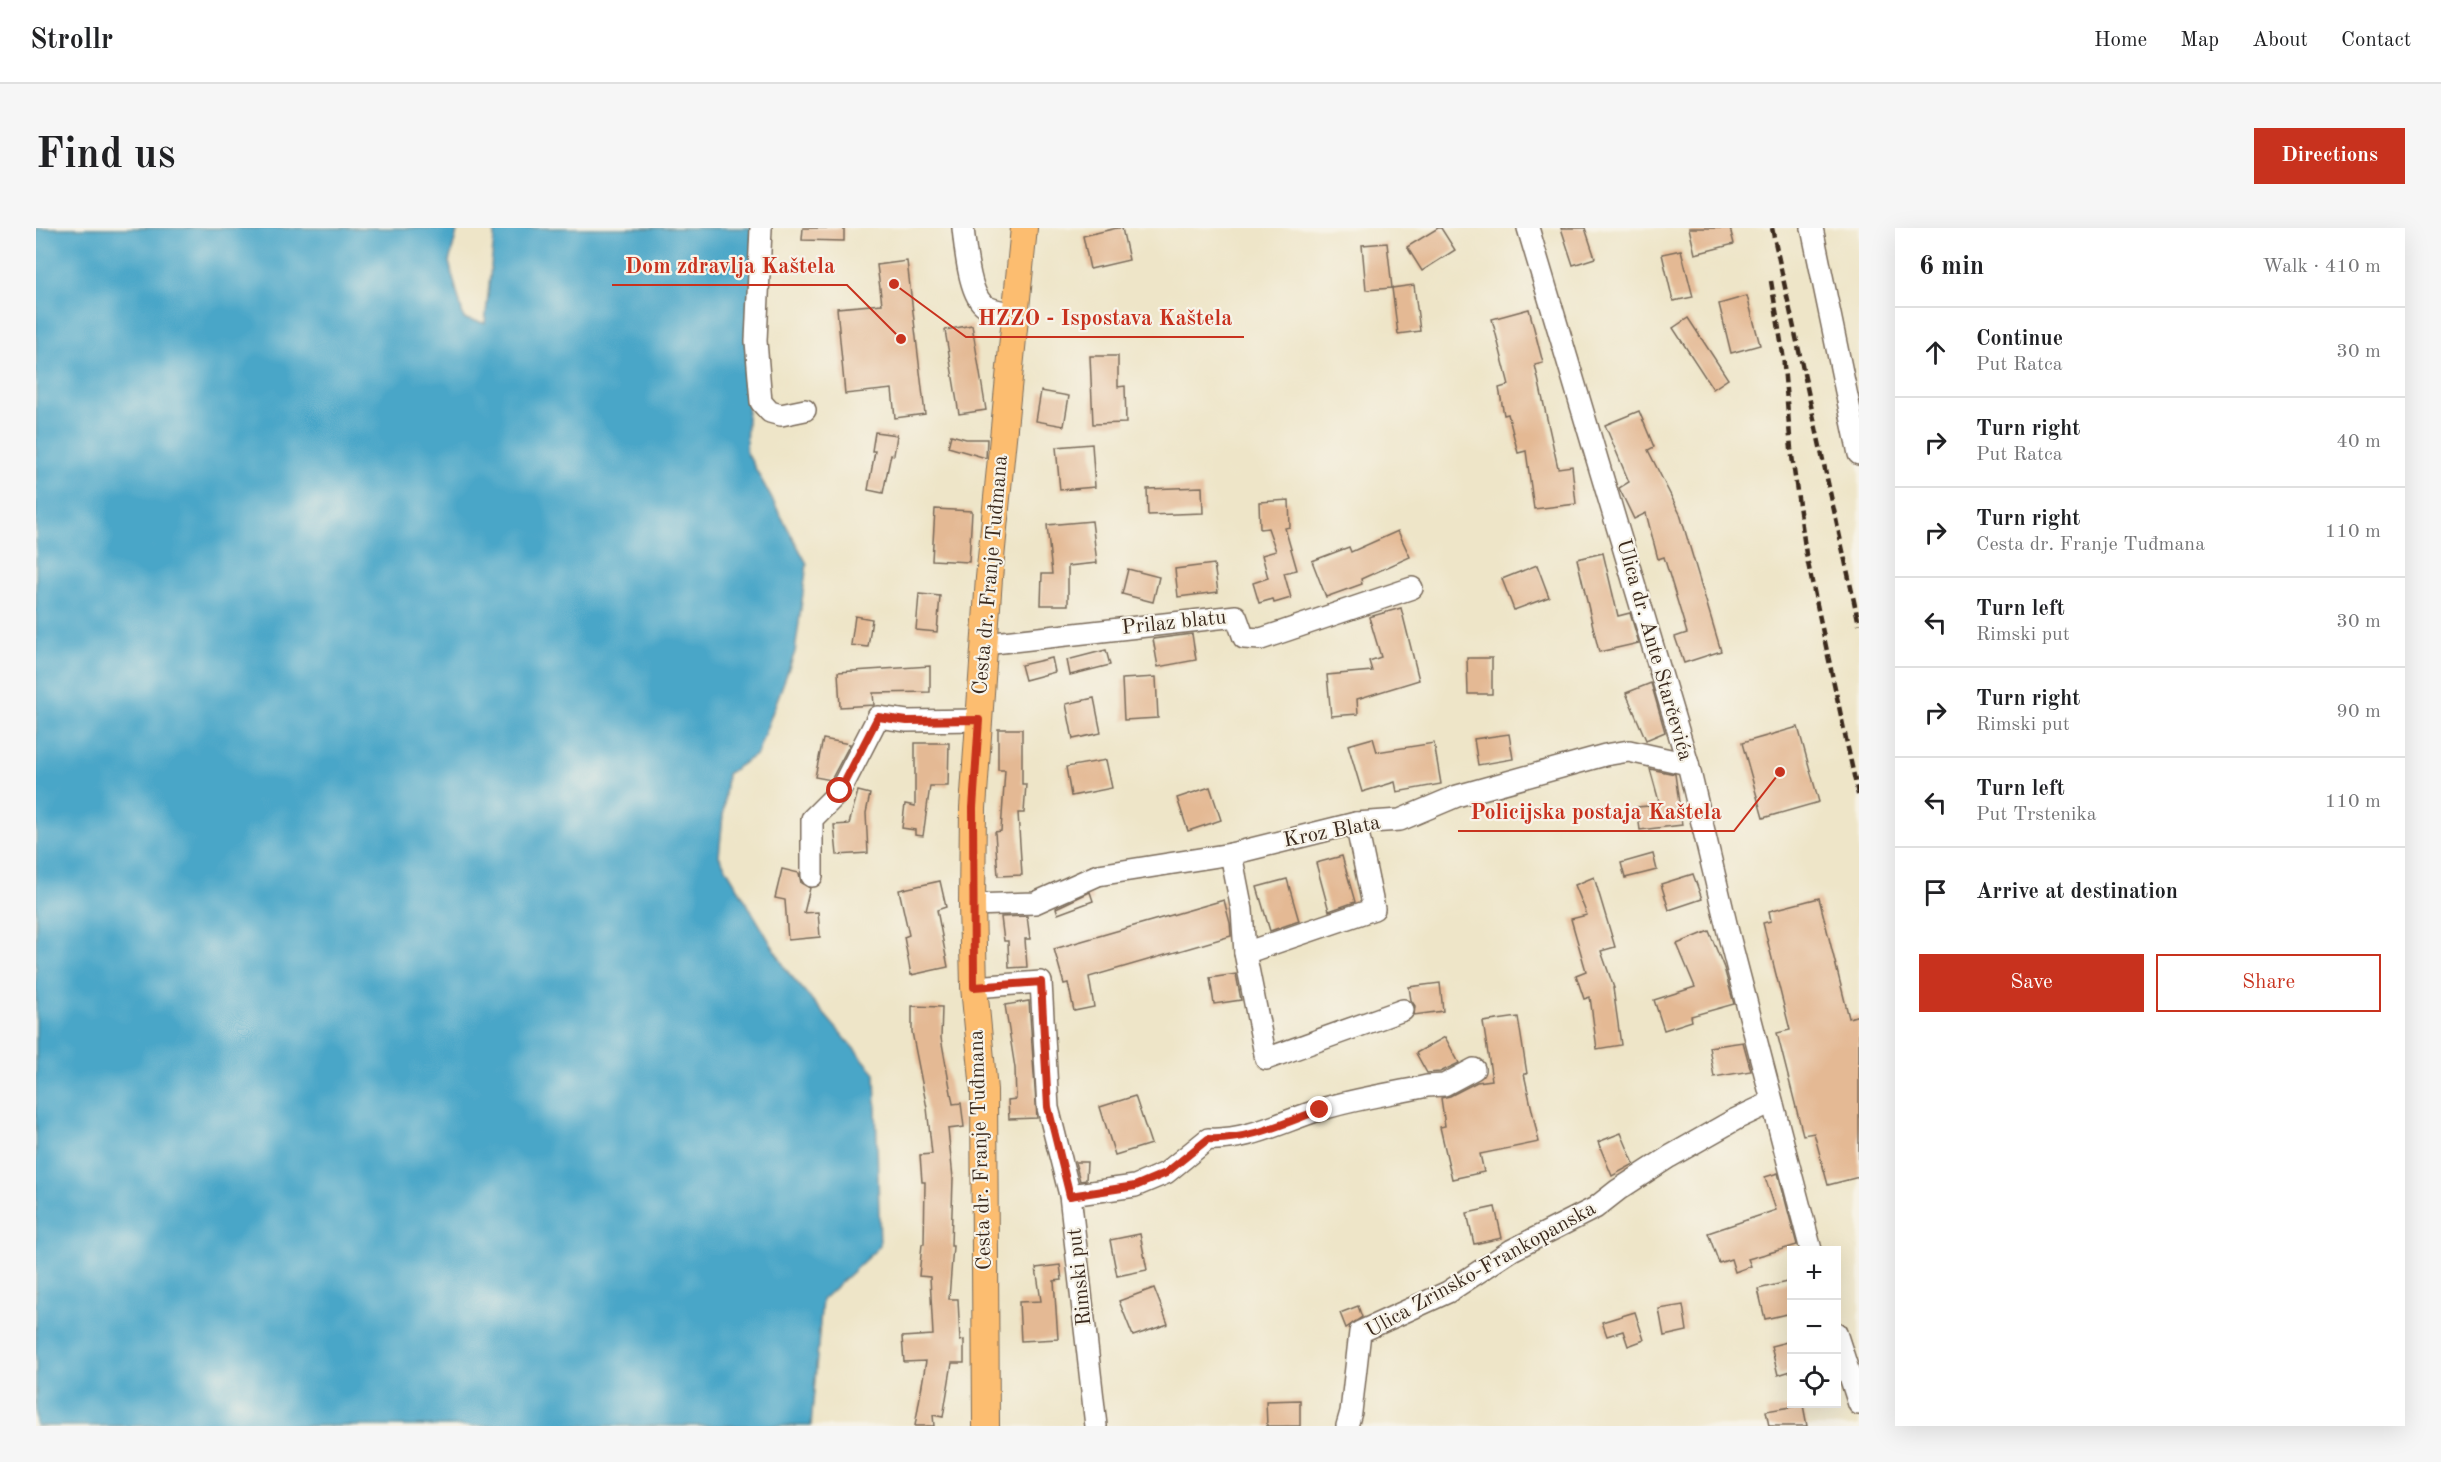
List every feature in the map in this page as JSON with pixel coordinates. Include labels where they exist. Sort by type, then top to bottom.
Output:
[{"type":"main road","name":"Cesta dr. Franje Tuđmana","points":[[986,1426],[984,1090],[974,987],[973,808],[988,578],[1024,228]]},
{"type":"street","points":[[761,228],[756,341],[761,402],[770,412],[781,415],[805,410]]},
{"type":"street","points":[[963,228],[971,278],[982,304],[992,309],[1015,313]]},
{"type":"street","name":"Ulica dr. Ante Starčevića","points":[[1528,228],[1688,764],[1810,1246]]},
{"type":"street","points":[[1812,228],[1859,454]]},
{"type":"street","name":"Prilaz blatu","points":[[985,644],[1236,616],[1244,638],[1261,639],[1412,588]]},
{"type":"street","points":[[812,876],[812,819],[840,791],[878,717],[907,721],[979,720]]},
{"type":"street","name":"Kroz Blata","points":[[972,905],[1035,903],[1098,875],[1231,854],[1356,823],[1400,820],[1457,796],[1605,755],[1629,751],[1688,764]]},
{"type":"street","points":[[1245,953],[1374,909],[1356,823]]},
{"type":"street","points":[[1231,854],[1242,910],[1245,953],[1266,1059],[1403,1010]]},
{"type":"street","name":"Rimski put","points":[[974,987],[1041,982],[1048,1107],[1070,1196],[1096,1426]]},
{"type":"street","points":[[1070,1196],[1135,1186],[1166,1173],[1208,1139],[1227,1140],[1257,1133],[1320,1110],[1426,1086],[1444,1085],[1474,1069]]},
{"type":"street","name":"Ulica Zrinsko-Frankopanska","points":[[1347,1426],[1351,1412],[1360,1332],[1448,1292],[1512,1250],[1595,1208],[1669,1157],[1736,1119],[1772,1102]]},
{"type":"street","points":[[1841,1348],[1859,1404]]},
{"type":"water","points":[[36,228],[458,228],[449,262],[464,319],[485,323],[495,228],[754,228],[746,451],[807,564],[795,652],[757,754],[727,774],[719,856],[787,971],[875,1073],[880,1246],[822,1300],[811,1426],[36,1426]]},
{"type":"building","points":[[803,228],[844,228],[844,241],[802,240]]},
{"type":"building","points":[[1122,228],[1129,260],[1090,269],[1083,236]]},
{"type":"building","points":[[1441,228],[1455,250],[1422,271],[1407,247]]},
{"type":"building","points":[[1561,228],[1585,228],[1595,258],[1573,265]]},
{"type":"building","points":[[1689,228],[1730,228],[1734,244],[1695,254]]},
{"type":"building","points":[[1387,243],[1392,288],[1366,290],[1362,245]]},
{"type":"building","points":[[1681,250],[1693,297],[1673,301],[1662,254]]},
{"type":"building","points":[[907,261],[925,414],[895,418],[892,389],[845,394],[837,308],[882,304],[877,265]]},
{"type":"building","points":[[1414,285],[1420,331],[1398,334],[1392,288]]},
{"type":"building","points":[[1747,296],[1760,345],[1731,353],[1719,304]]},
{"type":"building","points":[[1529,309],[1543,363],[1535,365],[1558,468],[1572,466],[1576,504],[1534,509],[1526,451],[1518,453],[1508,414],[1504,415],[1499,388],[1509,385],[1492,319]]},
{"type":"building","points":[[1688,318],[1728,379],[1713,389],[1673,328]]},
{"type":"building","points":[[972,325],[986,410],[959,414],[945,330]]},
{"type":"building","points":[[1090,356],[1118,356],[1118,387],[1125,386],[1126,423],[1093,424]]},
{"type":"building","points":[[1041,391],[1069,396],[1064,426],[1036,421]]},
{"type":"building","points":[[1639,411],[1654,447],[1648,450],[1680,514],[1721,651],[1684,663],[1675,637],[1687,633],[1664,557],[1658,559],[1646,513],[1634,519],[1619,488],[1629,482],[1605,425]]},
{"type":"building","points":[[875,432],[897,435],[883,493],[868,490],[875,451],[872,451]]},
{"type":"building","points":[[951,435],[966,439],[987,439],[986,458],[948,447]]},
{"type":"building","points":[[1092,444],[1095,487],[1060,490],[1056,447]]},
{"type":"building","points":[[1202,487],[1203,513],[1148,515],[1147,489]]},
{"type":"building","points":[[1289,500],[1290,527],[1285,528],[1297,570],[1284,573],[1291,598],[1274,603],[1273,599],[1259,603],[1253,583],[1268,578],[1262,555],[1276,551],[1268,528],[1260,529],[1259,502]]},
{"type":"building","points":[[935,509],[972,511],[969,562],[932,560]]},
{"type":"building","points":[[1092,521],[1097,563],[1068,566],[1068,605],[1041,605],[1042,574],[1052,574],[1047,525]]},
{"type":"building","points":[[1398,531],[1410,557],[1361,579],[1362,584],[1326,597],[1312,561],[1349,547],[1351,552]]},
{"type":"building","points":[[1603,553],[1618,616],[1630,613],[1639,643],[1599,652],[1577,559]]},
{"type":"building","points":[[1214,564],[1218,592],[1178,597],[1175,569]]},
{"type":"building","points":[[1537,565],[1549,597],[1514,610],[1502,579]]},
{"type":"building","points":[[1128,569],[1159,577],[1153,602],[1122,594]]},
{"type":"building","points":[[919,594],[940,596],[937,632],[916,630]]},
{"type":"building","points":[[1401,608],[1419,680],[1357,699],[1358,714],[1331,716],[1327,675],[1372,671],[1369,661],[1381,657],[1369,617]]},
{"type":"building","points":[[855,616],[872,619],[868,647],[851,645]]},
{"type":"building","points":[[1192,634],[1196,660],[1158,667],[1153,639]]},
{"type":"building","points":[[1106,650],[1110,665],[1070,675],[1067,660]]},
{"type":"building","points":[[1052,658],[1055,672],[1025,680],[1021,665]]},
{"type":"building","points":[[1467,658],[1492,658],[1492,694],[1468,694]]},
{"type":"building","points":[[930,666],[930,692],[873,693],[874,705],[840,707],[838,672]]},
{"type":"building","points":[[1156,677],[1158,718],[1124,720],[1122,679]]},
{"type":"building","points":[[1651,683],[1665,732],[1646,740],[1626,693]]},
{"type":"building","points":[[1094,698],[1101,733],[1073,739],[1066,704]]},
{"type":"building","points":[[1798,727],[1819,802],[1763,818],[1742,743]]},
{"type":"building","points":[[998,729],[1022,729],[1022,784],[1026,784],[1024,813],[1018,813],[1022,875],[998,876],[995,832],[1001,831],[1005,770],[998,770]]},
{"type":"building","points":[[1509,734],[1513,759],[1478,765],[1474,739]]},
{"type":"building","points":[[1373,738],[1377,752],[1434,743],[1441,784],[1397,792],[1395,782],[1362,792],[1348,745]]},
{"type":"building","points":[[823,739],[850,744],[831,780],[815,777]]},
{"type":"building","points":[[915,743],[949,743],[948,786],[930,786],[923,836],[915,835],[915,830],[902,828],[905,804],[915,806]]},
{"type":"building","points":[[1106,760],[1112,788],[1071,796],[1066,767]]},
{"type":"building","points":[[1650,769],[1675,774],[1682,825],[1640,830],[1637,807],[1660,805]]},
{"type":"building","points":[[1210,787],[1221,820],[1188,831],[1177,798]]},
{"type":"building","points":[[858,791],[870,794],[866,813],[868,853],[837,855],[834,825],[849,824]]},
{"type":"building","points":[[1653,854],[1657,870],[1625,878],[1621,863]]},
{"type":"building","points":[[1342,856],[1355,902],[1329,911],[1316,863]]},
{"type":"building","points":[[782,869],[799,873],[801,883],[810,888],[804,913],[818,912],[820,937],[788,940],[785,900],[775,898]]},
{"type":"building","points":[[1693,874],[1702,899],[1669,910],[1661,884]]},
{"type":"building","points":[[1594,877],[1615,947],[1601,951],[1614,988],[1621,1045],[1597,1049],[1590,997],[1584,999],[1576,975],[1586,971],[1571,919],[1587,915],[1575,885]]},
{"type":"building","points":[[1287,879],[1299,921],[1270,931],[1257,887]]},
{"type":"building","points":[[940,881],[946,907],[937,910],[948,967],[911,975],[904,937],[909,935],[899,890]]},
{"type":"building","points":[[1090,892],[1093,901],[1058,914],[1056,908]]},
{"type":"building","points":[[1819,898],[1849,1018],[1859,1015],[1859,1177],[1828,1185],[1814,1133],[1803,1135],[1777,1033],[1790,1030],[1763,923],[1771,921],[1769,911]]},
{"type":"building","points":[[1224,900],[1231,936],[1089,977],[1094,1007],[1074,1011],[1068,983],[1064,984],[1054,949]]},
{"type":"building","points":[[1027,916],[1030,939],[1025,939],[1027,967],[1009,968],[1008,941],[1004,941],[1001,917]]},
{"type":"building","points":[[1709,931],[1724,968],[1734,1004],[1691,1016],[1692,1021],[1664,1030],[1654,1000],[1695,987],[1677,944]]},
{"type":"building","points":[[1236,974],[1241,1000],[1214,1004],[1210,978]]},
{"type":"building","points":[[1440,983],[1443,1011],[1414,1015],[1415,1006],[1411,1000],[1409,987]]},
{"type":"building","points":[[1029,1001],[1037,1118],[1009,1119],[1008,1100],[1016,1099],[1015,1068],[1005,1005]]},
{"type":"building","points":[[912,1006],[942,1007],[941,1038],[953,1104],[961,1103],[964,1127],[948,1129],[953,1178],[951,1246],[953,1246],[949,1299],[958,1299],[960,1341],[964,1340],[964,1363],[952,1363],[943,1417],[933,1415],[934,1426],[915,1426],[926,1361],[904,1362],[902,1337],[933,1335],[930,1277],[919,1276],[922,1244],[924,1244],[925,1182],[922,1182],[920,1155],[932,1154],[927,1108],[912,1032]]},
{"type":"building","points":[[1518,1017],[1527,1074],[1524,1074],[1539,1142],[1480,1154],[1484,1172],[1452,1179],[1440,1127],[1445,1126],[1441,1098],[1450,1096],[1477,1082],[1492,1080],[1483,1022]]},
{"type":"building","points":[[1445,1037],[1459,1063],[1440,1072],[1427,1073],[1416,1053]]},
{"type":"building","points":[[1743,1042],[1751,1071],[1714,1077],[1709,1047]]},
{"type":"building","points":[[1135,1096],[1151,1144],[1115,1155],[1100,1107]]},
{"type":"building","points":[[1621,1133],[1634,1164],[1612,1176],[1598,1142]]},
{"type":"building","points":[[1075,1162],[1087,1162],[1086,1180],[1080,1181]]},
{"type":"building","points":[[1778,1173],[1797,1245],[1748,1259],[1751,1266],[1735,1272],[1731,1259],[1719,1263],[1708,1233],[1776,1210],[1765,1177]]},
{"type":"building","points":[[1495,1207],[1502,1238],[1474,1244],[1467,1213]]},
{"type":"building","points":[[1140,1234],[1147,1270],[1117,1276],[1110,1240]]},
{"type":"building","points":[[1060,1265],[1062,1280],[1054,1281],[1058,1339],[1021,1341],[1019,1302],[1041,1301],[1036,1268]]},
{"type":"building","points":[[1787,1282],[1787,1314],[1765,1319],[1758,1289]]},
{"type":"building","points":[[1154,1288],[1168,1324],[1133,1336],[1119,1301]]},
{"type":"building","points":[[1683,1305],[1687,1331],[1664,1336],[1659,1309]]},
{"type":"building","points":[[1358,1306],[1362,1317],[1346,1328],[1340,1313]]},
{"type":"building","points":[[1635,1312],[1644,1340],[1628,1346],[1623,1331],[1607,1336],[1602,1322]]},
{"type":"building","points":[[1787,1342],[1787,1372],[1778,1375],[1771,1346]]},
{"type":"building","points":[[1300,1400],[1300,1426],[1267,1426],[1266,1401]]},
{"type":"building","points":[[1804,1408],[1807,1426],[1769,1426],[1766,1411]]},
{"type":"railway","points":[[1772,228],[1859,624]]},
{"type":"railway","points":[[1771,281],[1783,354],[1791,449],[1806,554],[1859,799]]},
{"type":"place","name":"HZZO - Ispostava Kaštela","points":[[894,284]]},
{"type":"place","name":"Dom zdravlja Kaštela","points":[[901,339]]},
{"type":"place","name":"Policijska postaja Kaštela","points":[[1780,772]]},
{"type":"route","points":[[840,791],[878,717],[907,721],[979,720],[973,808],[974,987],[1041,982],[1048,1107],[1070,1196],[1135,1186],[1166,1173],[1208,1139],[1227,1140],[1257,1133],[1320,1110]]}]
